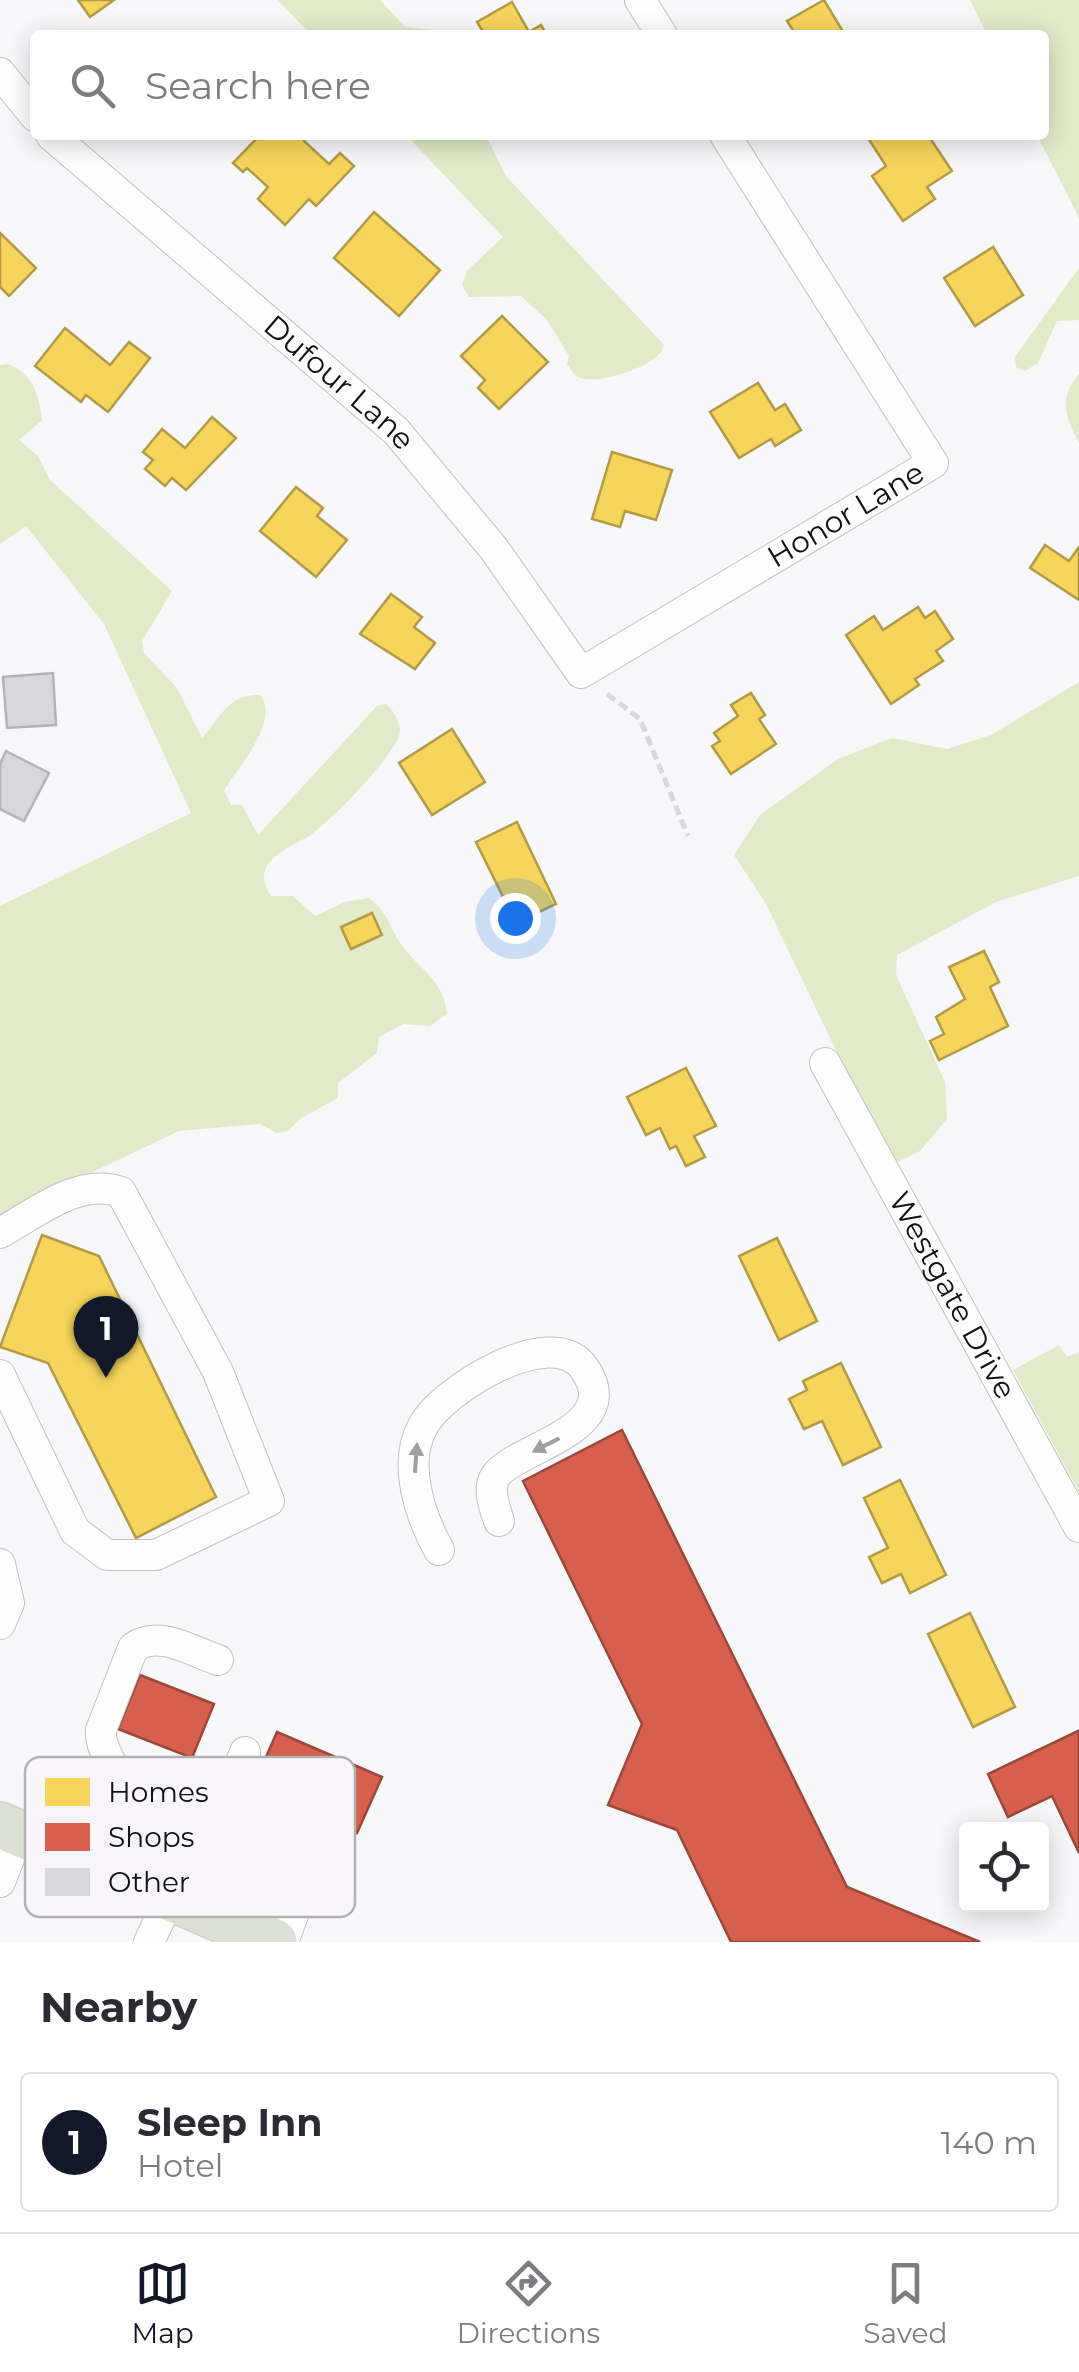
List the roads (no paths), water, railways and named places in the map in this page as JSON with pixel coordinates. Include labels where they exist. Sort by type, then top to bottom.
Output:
[{"type":"highway","points":[[216,1917],[274,1942]]},
{"type":"street","points":[[640,0],[659,30]]},
{"type":"street","points":[[0,73],[30,110]]},
{"type":"street","name":"Dufour Lane","points":[[57,140],[396,431],[494,549],[581,674]]},
{"type":"street","name":"Honor Lane","points":[[581,674],[933,463],[728,140]]},
{"type":"street","name":"Westgate Drive","points":[[825,1063],[1079,1528]]},
{"type":"street","points":[[0,1234],[86,1188],[105,1186],[121,1192],[218,1372],[270,1501],[156,1555],[107,1555],[75,1532],[0,1374]]},
{"type":"street","points":[[439,1550],[427,1528],[415,1486],[414,1450],[423,1425],[444,1400],[526,1353],[564,1352],[584,1367],[592,1390],[586,1414],[571,1433],[508,1464],[494,1478],[492,1494],[499,1522]]},
{"type":"street","points":[[0,1564],[9,1603],[0,1624]]},
{"type":"street","points":[[107,1757],[100,1742],[101,1730],[133,1648],[144,1639],[158,1639],[218,1660]]},
{"type":"street","points":[[242,1757],[244,1752]]},
{"type":"street","points":[[0,1882],[10,1829]]},
{"type":"street","points":[[150,1942],[161,1917]]},
{"type":"street","points":[[283,1942],[292,1917]]},
{"type":"place","name":"Sleep Inn","points":[[106,1378]]}]
